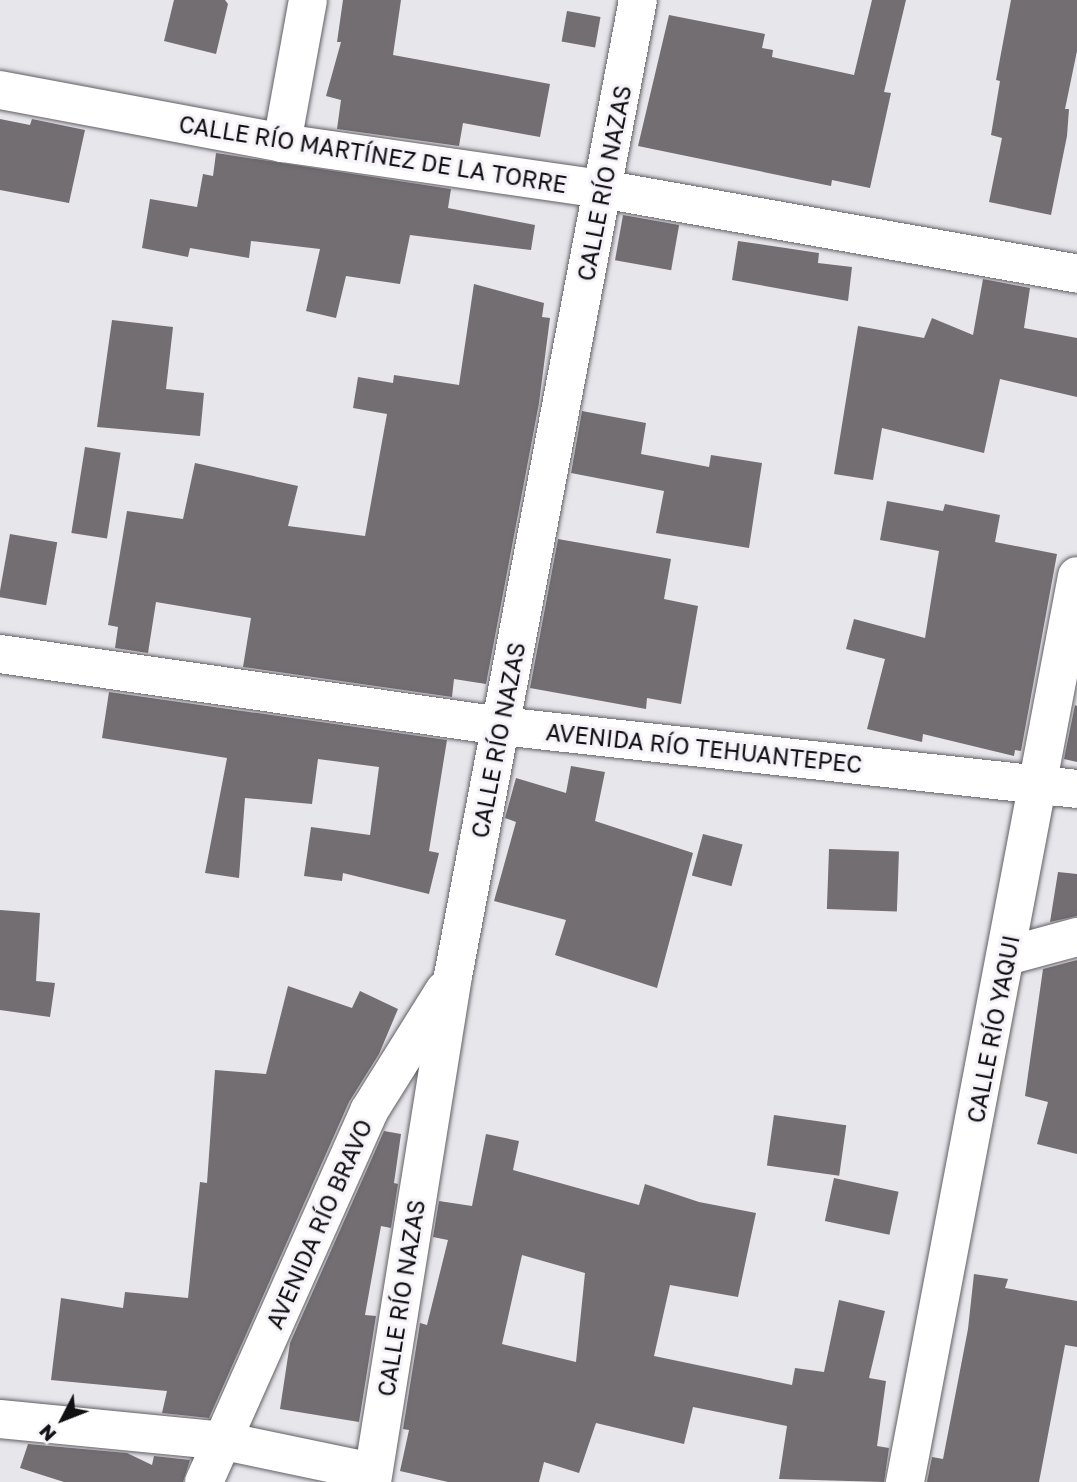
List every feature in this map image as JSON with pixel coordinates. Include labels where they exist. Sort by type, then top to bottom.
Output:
[{"type":"street","points":[[282,143],[308,0]]},
{"type":"street","name":"CALLE RÍO NAZAS","points":[[373,1477],[453,976],[638,0]]},
{"type":"street","name":"CALLE RÍO MARTÍNEZ DE LA TORRE","points":[[0,90],[282,143],[602,189],[1077,274]]},
{"type":"street","name":"CALLE RÍO YAQUI","points":[[905,1482],[1007,956],[1035,784],[1077,576]]},
{"type":"street","name":"AVENIDA RÍO TEHUANTEPEC","points":[[0,654],[501,726],[1077,789]]},
{"type":"street","points":[[1007,956],[1077,937]]},
{"type":"street","name":"AVENIDA RÍO BRAVO","points":[[204,1482],[369,1111],[453,976]]},
{"type":"street","points":[[0,1419],[224,1441],[373,1477]]},
{"type":"building","points":[[174,0],[225,0],[228,4],[216,54],[164,41]]},
{"type":"building","points":[[343,0],[401,0],[393,55],[550,84],[540,137],[463,123],[459,146],[337,129],[341,100],[326,96],[341,42],[337,42]]},
{"type":"building","points":[[872,0],[906,0],[884,92],[891,93],[870,188],[832,180],[831,186],[638,146],[669,15],[765,34],[762,48],[773,50],[772,57],[854,75]]},
{"type":"building","points":[[1011,0],[1077,0],[1077,51],[1065,109],[1069,109],[1067,136],[1051,215],[989,202],[1002,138],[991,135],[1000,81],[996,80]]},
{"type":"building","points":[[567,11],[600,17],[595,47],[562,42]]},
{"type":"building","points":[[0,119],[30,125],[32,119],[85,130],[69,203],[0,190]]},
{"type":"building","points":[[216,153],[451,189],[448,208],[535,225],[531,250],[410,235],[400,284],[346,276],[336,318],[306,311],[320,249],[251,241],[249,258],[190,248],[188,257],[142,248],[150,199],[197,207],[203,174],[213,176]]},
{"type":"building","points":[[623,215],[679,225],[671,270],[615,260]]},
{"type":"building","points":[[738,241],[819,253],[818,263],[852,267],[848,301],[732,280]]},
{"type":"building","points":[[983,279],[1030,288],[1024,328],[1077,338],[1077,397],[1000,379],[984,453],[882,428],[873,480],[834,474],[858,326],[924,338],[932,318],[973,335]]},
{"type":"building","points":[[474,284],[544,303],[542,317],[550,318],[539,403],[486,684],[454,679],[452,697],[243,667],[251,618],[156,602],[148,653],[115,648],[118,627],[108,625],[127,511],[183,519],[195,463],[298,486],[288,526],[365,536],[387,414],[353,408],[358,377],[393,383],[394,375],[459,385]]},
{"type":"building","points":[[112,320],[173,327],[166,389],[204,393],[200,436],[97,427]]},
{"type":"building","points":[[582,411],[646,423],[641,454],[709,467],[711,455],[762,463],[749,548],[656,533],[664,491],[571,473]]},
{"type":"building","points":[[85,447],[121,453],[107,539],[71,533]]},
{"type":"building","points":[[887,501],[943,511],[945,504],[1000,515],[995,542],[1057,554],[1021,751],[1015,750],[1014,756],[923,734],[922,742],[867,729],[885,659],[846,649],[854,619],[925,638],[939,551],[880,540]]},
{"type":"building","points":[[10,534],[57,542],[46,605],[0,597]]},
{"type":"building","points":[[558,539],[671,559],[664,599],[698,606],[681,704],[647,698],[646,709],[530,688]]},
{"type":"building","points":[[109,692],[447,740],[429,851],[439,853],[429,894],[343,873],[342,881],[304,876],[311,827],[370,835],[379,767],[318,759],[312,804],[245,798],[239,878],[205,873],[227,758],[102,738]]},
{"type":"building","points":[[1075,705],[1077,706],[1077,762],[1064,759]]},
{"type":"building","points":[[571,766],[605,772],[595,821],[693,853],[657,988],[555,955],[566,920],[494,901],[516,822],[505,818],[516,778],[566,793]]},
{"type":"building","points":[[703,834],[743,845],[731,886],[692,876]]},
{"type":"building","points":[[829,849],[899,851],[897,911],[827,909]]},
{"type":"building","points":[[1058,872],[1077,874],[1077,916],[1050,922]]},
{"type":"building","points":[[0,910],[40,913],[36,981],[55,983],[50,1017],[0,1010]]},
{"type":"building","points":[[1077,960],[1077,1154],[1037,1144],[1048,1102],[1025,1096],[1043,969]]},
{"type":"building","points":[[288,986],[352,1008],[360,991],[398,1009],[379,1054],[349,1102],[209,1418],[162,1413],[167,1391],[51,1380],[61,1298],[123,1308],[125,1292],[188,1298],[200,1182],[207,1183],[215,1070],[266,1074]]},
{"type":"building","points":[[774,1115],[846,1125],[839,1176],[767,1166]]},
{"type":"building","points":[[384,1131],[401,1134],[394,1183],[398,1184],[391,1228],[381,1226],[365,1315],[376,1316],[359,1422],[280,1409],[290,1343]]},
{"type":"building","points":[[486,1134],[519,1141],[513,1170],[639,1205],[645,1184],[699,1202],[756,1213],[738,1297],[670,1285],[654,1356],[792,1385],[795,1368],[824,1372],[839,1300],[885,1311],[869,1378],[886,1381],[877,1446],[889,1448],[884,1482],[779,1479],[787,1426],[693,1407],[684,1444],[596,1423],[579,1473],[544,1462],[539,1482],[448,1482],[400,1471],[409,1430],[403,1429],[420,1323],[427,1325],[448,1240],[433,1237],[439,1201],[472,1206]],"holes":[[[522,1255],[585,1273],[576,1362],[502,1344]]]},
{"type":"building","points":[[834,1178],[899,1192],[889,1235],[825,1221]]},
{"type":"building","points":[[974,1274],[1008,1279],[1005,1288],[1077,1301],[1077,1347],[1065,1345],[1039,1482],[927,1482],[932,1457],[943,1459],[968,1329]]},
{"type":"building","points":[[28,1444],[127,1453],[152,1465],[154,1456],[190,1460],[183,1482],[64,1482],[20,1468]]}]
